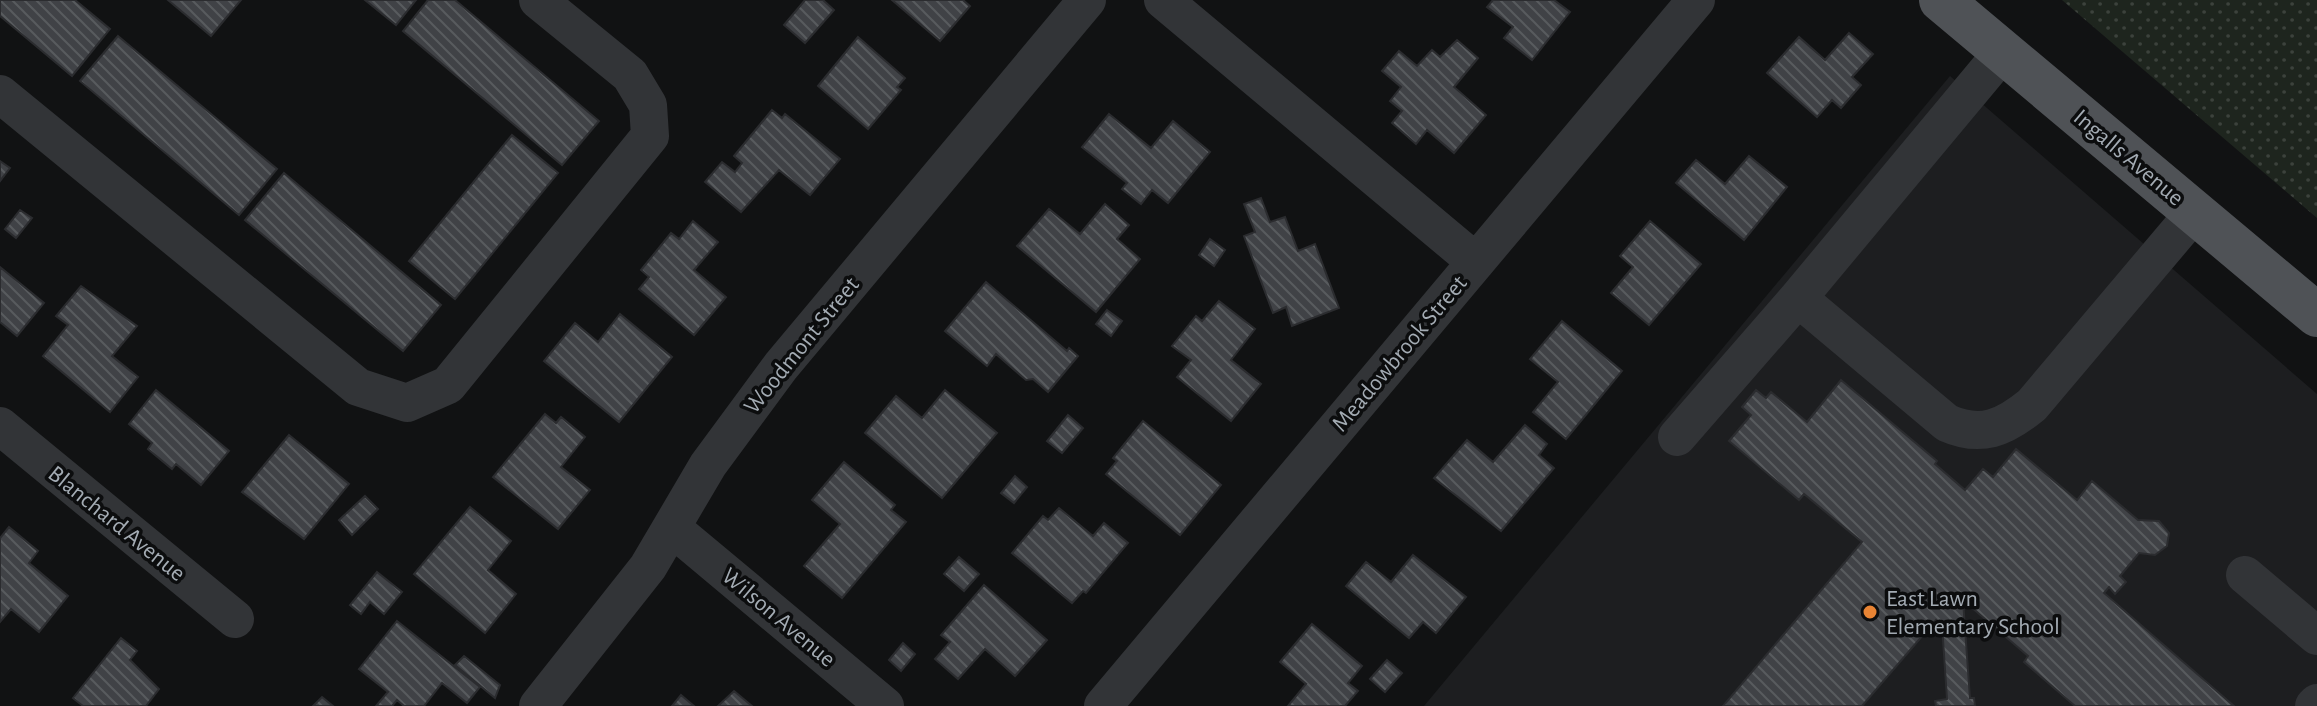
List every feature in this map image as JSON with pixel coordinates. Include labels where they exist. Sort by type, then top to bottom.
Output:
[{"type":"main road","name":"Ingalls Avenue","points":[[1941,0],[2317,315]]},
{"type":"street","points":[[0,94],[358,387],[407,403],[448,385],[650,136],[648,105],[630,75],[538,0]]},
{"type":"street","name":"Woodmont Street","points":[[538,706],[648,567],[708,465],[781,366],[1087,0]]},
{"type":"street","points":[[1163,0],[1476,262]]},
{"type":"street","name":"Meadowbrook Street","points":[[1103,706],[1696,0]]},
{"type":"street","points":[[1677,437],[1798,298],[2003,52]]},
{"type":"street","points":[[1798,298],[1947,423],[1967,431],[1987,432],[2013,421],[2032,405],[2195,212]]},
{"type":"street","name":"Blanchard Avenue","points":[[0,426],[235,619]]},
{"type":"street","name":"Wilson Avenue","points":[[672,528],[885,706]]},
{"type":"street","points":[[2245,575],[2317,636]]},
{"type":"shaded area","points":[[2062,0],[2317,0],[2317,218]]},
{"type":"shaded area","points":[[1950,76],[2317,394],[2317,706],[1424,706]]},
{"type":"building","points":[[0,0],[75,0],[110,29],[72,76],[0,16]]},
{"type":"building","points":[[168,0],[241,0],[211,36]]},
{"type":"building","points":[[365,0],[416,0],[396,25]]},
{"type":"building","points":[[428,0],[455,0],[599,121],[562,165],[403,31]]},
{"type":"building","points":[[805,0],[823,0],[834,10],[805,43],[784,25]]},
{"type":"building","points":[[892,0],[963,0],[970,6],[940,41]]},
{"type":"building","points":[[1493,0],[1554,0],[1570,12],[1532,60],[1504,38],[1513,27],[1487,7]]},
{"type":"building","points":[[1849,33],[1873,54],[1852,77],[1861,85],[1841,108],[1832,100],[1817,117],[1767,73],[1799,37],[1825,60]]},
{"type":"building","points":[[118,36],[277,169],[239,215],[80,81]]},
{"type":"building","points":[[858,37],[905,78],[897,87],[901,90],[868,129],[818,86]]},
{"type":"building","points":[[1457,40],[1478,58],[1454,87],[1486,115],[1454,153],[1427,130],[1416,144],[1392,123],[1402,111],[1390,101],[1401,87],[1382,71],[1399,51],[1417,66],[1432,50],[1440,57]]},
{"type":"building","points":[[772,110],[782,118],[785,114],[840,159],[810,195],[779,170],[741,212],[705,182],[722,162],[735,172],[742,163],[734,156]]},
{"type":"building","points":[[1109,114],[1151,148],[1173,121],[1210,152],[1168,203],[1152,190],[1141,204],[1122,189],[1127,183],[1082,147]]},
{"type":"building","points":[[512,135],[558,173],[455,299],[409,261]]},
{"type":"building","points":[[1749,156],[1787,187],[1744,240],[1676,183],[1696,160],[1725,184]]},
{"type":"building","points":[[0,161],[10,168],[0,181]]},
{"type":"building","points":[[284,173],[441,305],[403,351],[245,220]]},
{"type":"building","points":[[1261,198],[1270,222],[1285,217],[1298,251],[1315,244],[1339,308],[1292,326],[1286,307],[1273,313],[1244,236],[1255,232],[1244,204]]},
{"type":"building","points":[[1105,204],[1129,225],[1117,239],[1140,259],[1096,312],[1017,246],[1049,209],[1080,234]]},
{"type":"building","points":[[20,210],[32,218],[16,238],[5,229]]},
{"type":"building","points":[[693,221],[718,242],[694,270],[726,297],[694,335],[639,289],[649,277],[641,270],[671,233],[679,239]]},
{"type":"building","points":[[1650,221],[1701,264],[1649,325],[1611,293],[1633,267],[1620,256]]},
{"type":"building","points":[[1210,239],[1225,250],[1214,266],[1199,255]]},
{"type":"building","points":[[0,267],[44,303],[17,336],[0,322]]},
{"type":"building","points":[[986,282],[1067,351],[1069,348],[1078,356],[1048,392],[1033,379],[1026,380],[996,354],[987,366],[945,331]]},
{"type":"building","points":[[81,286],[137,326],[112,356],[138,377],[110,412],[43,356],[68,325],[56,316]]},
{"type":"building","points":[[1219,301],[1255,329],[1231,360],[1261,384],[1231,421],[1177,377],[1191,360],[1172,346],[1196,316],[1202,321]]},
{"type":"building","points":[[1107,310],[1122,321],[1111,336],[1096,324]]},
{"type":"building","points":[[620,314],[672,357],[619,422],[544,361],[575,323],[598,342]]},
{"type":"building","points":[[1562,321],[1622,371],[1566,439],[1533,412],[1558,382],[1530,359]]},
{"type":"building","points":[[1841,380],[1937,461],[1935,464],[1965,490],[1983,469],[1993,477],[2016,449],[2077,500],[2092,481],[2138,520],[2159,521],[2169,533],[2167,546],[2155,555],[2139,553],[2120,576],[2126,582],[2115,594],[2109,587],[2104,593],[2234,706],[2075,706],[2024,662],[2028,656],[1963,600],[1970,698],[1974,698],[1975,706],[1936,706],[1935,701],[1947,699],[1942,625],[1936,620],[1862,706],[1723,706],[1862,542],[1804,494],[1799,500],[1729,441],[1751,415],[1742,407],[1756,390],[1766,398],[1771,392],[1807,422]]},
{"type":"building","points":[[156,390],[229,451],[201,485],[176,464],[172,469],[148,449],[152,443],[129,424]]},
{"type":"building","points":[[945,390],[997,433],[942,498],[865,433],[896,396],[922,418]]},
{"type":"building","points":[[545,414],[556,423],[561,417],[585,437],[561,467],[590,490],[558,529],[493,477]]},
{"type":"building","points":[[1068,415],[1083,428],[1062,453],[1047,441]]},
{"type":"building","points":[[1143,421],[1221,485],[1180,535],[1106,474],[1117,461],[1113,458]]},
{"type":"building","points":[[1525,425],[1547,444],[1539,455],[1554,468],[1501,531],[1434,478],[1467,440],[1493,462]]},
{"type":"building","points":[[289,435],[349,484],[304,539],[242,492]]},
{"type":"building","points":[[844,462],[895,505],[891,510],[906,522],[842,598],[804,566],[840,524],[812,500]]},
{"type":"building","points":[[1015,476],[1027,487],[1014,503],[1001,493]]},
{"type":"building","points":[[365,496],[378,509],[352,535],[339,520]]},
{"type":"building","points":[[470,507],[511,541],[488,570],[516,594],[485,633],[414,574]]},
{"type":"building","points":[[1059,508],[1093,536],[1104,523],[1128,543],[1086,593],[1083,591],[1072,603],[1012,553],[1043,516],[1048,520]]},
{"type":"building","points":[[9,527],[38,551],[29,563],[68,596],[39,632],[11,609],[0,622],[0,538]]},
{"type":"building","points":[[1413,555],[1466,597],[1436,633],[1423,622],[1409,638],[1346,586],[1366,562],[1391,582]]},
{"type":"building","points":[[959,557],[979,574],[964,591],[944,574]]},
{"type":"building","points":[[377,572],[402,592],[384,614],[370,602],[361,614],[350,605]]},
{"type":"building","points":[[984,585],[1047,640],[1015,676],[985,649],[958,679],[935,659],[950,642],[941,635]]},
{"type":"building","points":[[397,621],[480,687],[467,703],[442,683],[424,706],[404,706],[397,700],[392,706],[376,706],[388,692],[359,669]]},
{"type":"building","points":[[1312,624],[1362,666],[1348,683],[1358,691],[1345,706],[1288,706],[1306,684],[1280,662]]},
{"type":"building","points":[[121,638],[137,651],[130,660],[159,689],[146,706],[83,706],[73,698]]},
{"type":"building","points":[[903,643],[915,654],[901,671],[889,660]]},
{"type":"building","points":[[464,656],[500,685],[495,698],[455,665]]},
{"type":"building","points":[[1387,660],[1402,673],[1385,692],[1370,679]]},
{"type":"building","points":[[734,691],[752,706],[718,706]]},
{"type":"building","points":[[681,695],[694,706],[672,706]]},
{"type":"building","points":[[322,697],[333,706],[313,706]]},
{"type":"place","name":"East Lawn Elementary School","points":[[1870,612]]}]
